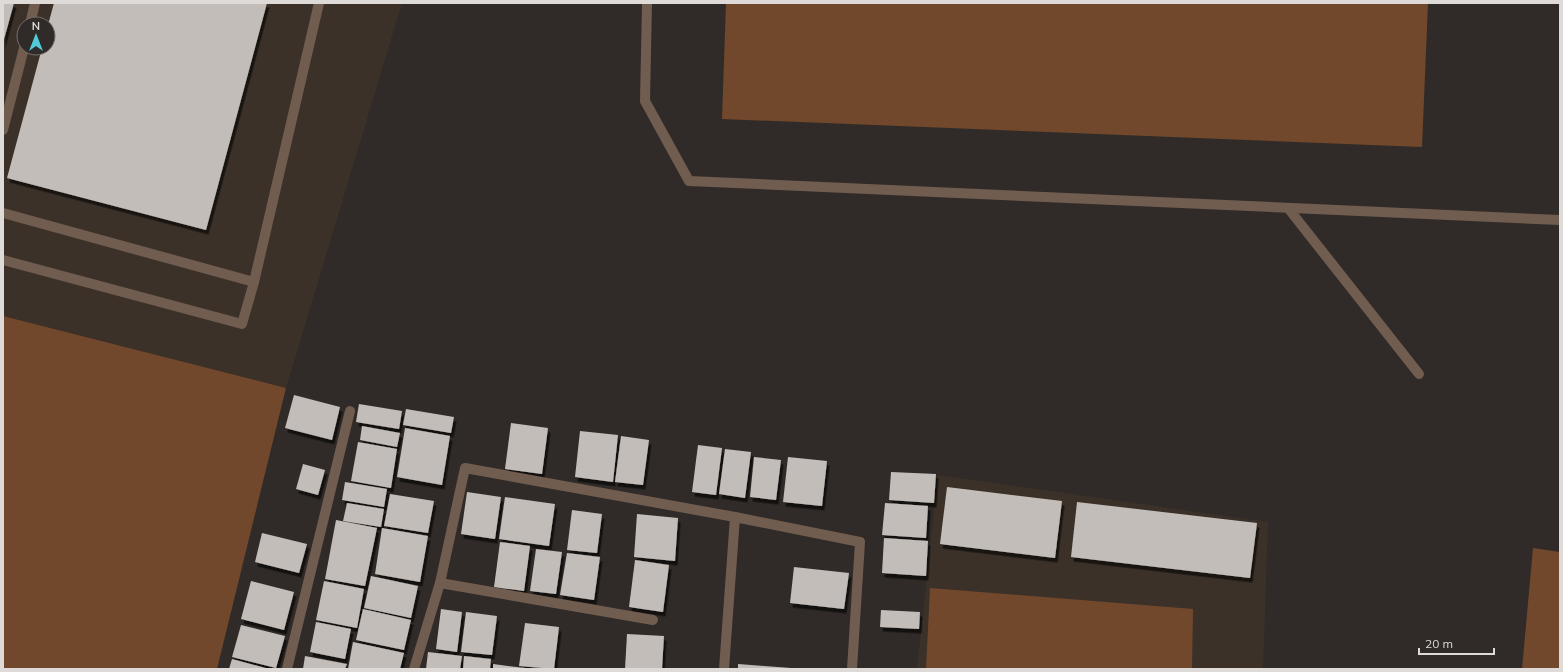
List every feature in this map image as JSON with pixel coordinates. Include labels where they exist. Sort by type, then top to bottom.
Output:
[{"type":"street","points":[[32,16],[35,3]]},
{"type":"street","points":[[3,260],[242,324],[254,282],[319,3]]},
{"type":"street","points":[[647,3],[645,101],[689,181],[1560,220]]},
{"type":"street","points":[[3,130],[22,56]]},
{"type":"street","points":[[1288,208],[1419,374]]},
{"type":"street","points":[[3,213],[254,282]]},
{"type":"street","points":[[287,669],[350,411]]},
{"type":"street","points":[[414,669],[440,583],[465,468],[735,517],[860,542],[852,669]]},
{"type":"street","points":[[724,669],[735,517]]},
{"type":"street","points":[[440,583],[652,620]]},
{"type":"shaded area","points":[[3,3],[402,3],[286,388],[3,316]]},
{"type":"shaded area","points":[[726,3],[1428,3],[1422,147],[722,119]]},
{"type":"shaded area","points":[[3,316],[286,388],[217,669],[3,669]]},
{"type":"shaded area","points":[[938,475],[1268,522],[1263,669],[917,669]]},
{"type":"shaded area","points":[[1533,548],[1560,552],[1560,669],[1522,669]]},
{"type":"shaded area","points":[[930,588],[1193,609],[1192,669],[926,669]]},
{"type":"building","points":[[3,3],[14,3],[3,43]]},
{"type":"building","points":[[54,3],[267,3],[206,230],[7,178],[40,56],[56,56],[56,16],[50,16]]},
{"type":"building","points":[[294,395],[340,407],[332,440],[285,428]]},
{"type":"building","points":[[359,404],[402,411],[399,429],[356,422]]},
{"type":"building","points":[[406,409],[454,417],[451,433],[403,425]]},
{"type":"building","points":[[511,423],[548,428],[542,474],[505,469]]},
{"type":"building","points":[[362,426],[400,433],[397,447],[360,440]]},
{"type":"building","points":[[405,428],[450,436],[442,485],[397,477]]},
{"type":"building","points":[[580,431],[618,435],[613,482],[575,477]]},
{"type":"building","points":[[621,436],[649,440],[643,485],[615,482]]},
{"type":"building","points":[[358,442],[397,449],[391,488],[351,481]]},
{"type":"building","points":[[698,445],[722,448],[716,495],[692,492]]},
{"type":"building","points":[[725,449],[751,452],[745,498],[719,494]]},
{"type":"building","points":[[754,457],[781,460],[776,500],[750,497]]},
{"type":"building","points":[[788,457],[827,461],[822,506],[783,502]]},
{"type":"building","points":[[303,464],[325,470],[318,495],[296,489]]},
{"type":"building","points":[[891,472],[936,474],[934,503],[889,500]]},
{"type":"building","points":[[345,482],[387,489],[384,507],[342,500]]},
{"type":"building","points":[[947,487],[1062,501],[1055,558],[940,544]]},
{"type":"building","points":[[467,492],[501,497],[495,539],[461,534]]},
{"type":"building","points":[[390,494],[434,501],[428,533],[384,526]]},
{"type":"building","points":[[505,497],[555,504],[549,546],[499,539]]},
{"type":"building","points":[[1077,502],[1257,523],[1250,578],[1071,557]]},
{"type":"building","points":[[347,503],[384,509],[381,527],[343,521]]},
{"type":"building","points":[[885,503],[928,506],[926,538],[882,535]]},
{"type":"building","points":[[572,510],[602,514],[597,553],[567,550]]},
{"type":"building","points":[[637,514],[678,518],[675,561],[634,557]]},
{"type":"building","points":[[336,520],[377,528],[365,586],[325,579]]},
{"type":"building","points":[[382,528],[428,536],[420,582],[375,574]]},
{"type":"building","points":[[262,533],[307,544],[299,573],[255,562]]},
{"type":"building","points":[[884,538],[928,541],[926,576],[882,573]]},
{"type":"building","points":[[500,542],[530,546],[524,591],[494,587]]},
{"type":"building","points":[[536,549],[562,552],[556,594],[530,591]]},
{"type":"building","points":[[567,553],[600,557],[594,600],[560,595]]},
{"type":"building","points":[[635,560],[669,565],[663,612],[629,607]]},
{"type":"building","points":[[794,567],[849,573],[844,609],[790,603]]},
{"type":"building","points":[[371,576],[418,586],[411,618],[364,608]]},
{"type":"building","points":[[251,581],[294,592],[284,630],[241,619]]},
{"type":"building","points":[[324,581],[364,589],[357,628],[316,620]]},
{"type":"building","points":[[363,609],[411,620],[404,650],[356,640]]},
{"type":"building","points":[[441,609],[462,612],[457,652],[436,649]]},
{"type":"building","points":[[881,610],[920,612],[919,629],[880,627]]},
{"type":"building","points":[[466,612],[497,616],[492,655],[461,652]]},
{"type":"building","points":[[316,622],[351,629],[345,659],[310,652]]},
{"type":"building","points":[[525,623],[559,627],[554,669],[519,666]]},
{"type":"building","points":[[241,625],[285,636],[276,668],[232,657]]},
{"type":"building","points":[[627,634],[664,636],[662,669],[625,669]]},
{"type":"building","points":[[353,642],[404,653],[400,669],[348,669]]},
{"type":"building","points":[[428,652],[462,656],[460,669],[426,669]]},
{"type":"building","points":[[305,656],[347,664],[345,669],[303,669]]},
{"type":"building","points":[[464,656],[491,659],[490,669],[463,669]]},
{"type":"building","points":[[232,659],[269,669],[229,669]]},
{"type":"building","points":[[493,664],[525,668],[525,669],[493,669]]},
{"type":"building","points":[[738,664],[791,668],[791,669],[738,669]]}]
